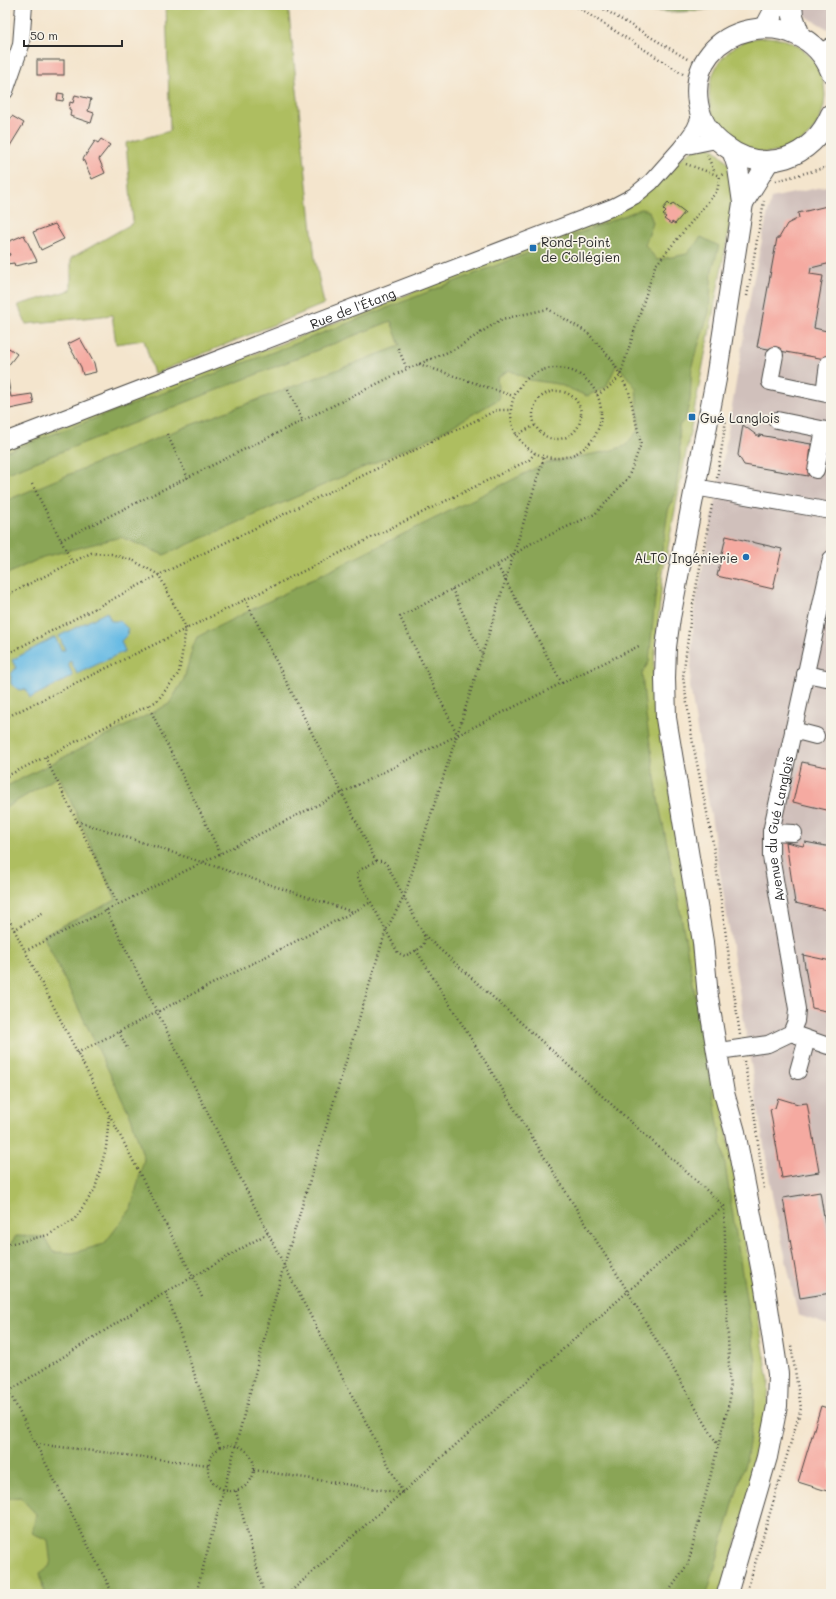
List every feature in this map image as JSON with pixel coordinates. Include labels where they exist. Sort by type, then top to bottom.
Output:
[{"type":"main road","points":[[767,24],[777,5]]},
{"type":"main road","points":[[792,5],[793,16],[799,33]]},
{"type":"main road","points":[[831,72],[826,49],[799,33],[784,27],[767,24],[748,27],[730,34],[716,46],[705,62],[699,80],[698,103],[701,115],[707,128],[710,144],[750,159],[769,161],[779,160],[798,153],[826,134],[831,114]]},
{"type":"main road","points":[[727,1594],[767,1457],[776,1406],[778,1374],[765,1288],[735,1132],[724,1093],[717,1052],[703,942],[666,718],[665,678],[666,647],[670,618],[716,380],[743,203],[738,168],[733,152]]},
{"type":"main road","points":[[743,203],[769,161]]},
{"type":"main road","points":[[703,942],[734,1049],[735,1132]]},
{"type":"street","points":[[5,91],[21,45],[24,5]]},
{"type":"street","name":"Rue de l'Étang","points":[[5,441],[612,207],[634,196],[651,182],[694,129],[701,115]]},
{"type":"street","points":[[676,153],[710,144]]},
{"type":"street","points":[[775,355],[770,382],[828,394],[828,364]]},
{"type":"street","points":[[777,420],[827,431],[816,470]]},
{"type":"street","points":[[695,487],[831,511]]},
{"type":"street","name":"Avenue du Gué Langlois","points":[[791,1033],[796,1021],[797,1008],[771,856],[771,832],[792,730],[831,559]]},
{"type":"street","points":[[805,674],[826,678]]},
{"type":"street","points":[[792,730],[816,736]]},
{"type":"street","points":[[771,832],[794,834]]},
{"type":"street","points":[[734,1049],[768,1044],[791,1033],[828,1046]]},
{"type":"street","points":[[798,1071],[807,1039]]},
{"type":"path","points":[[574,5],[684,75]]},
{"type":"path","points":[[597,5],[693,63]]},
{"type":"path","points":[[710,144],[715,173]]},
{"type":"path","points":[[597,395],[608,388],[620,376],[655,266],[717,191],[720,176],[676,153]]},
{"type":"path","points":[[773,182],[831,166]]},
{"type":"path","points":[[745,303],[764,198]]},
{"type":"path","points":[[61,540],[407,369],[455,349],[502,319],[548,309],[588,333],[612,360],[629,392],[641,444],[628,478],[595,514],[532,543],[497,565],[400,617],[457,735]]},
{"type":"path","points":[[398,348],[407,369]]},
{"type":"path","points":[[420,364],[513,396]]},
{"type":"path","points":[[556,367],[571,370],[584,377],[594,388],[600,402],[602,417],[598,431],[590,444],[578,453],[564,458],[544,457],[524,446],[516,435],[511,422],[510,410],[513,396],[520,385],[529,376],[541,370],[556,367]]},
{"type":"path","points":[[288,389],[303,421]]},
{"type":"path","points":[[561,391],[575,399],[579,406],[580,421],[572,434],[564,438],[549,437],[542,434],[536,425],[534,413],[535,405],[546,394],[561,391]]},
{"type":"path","points":[[5,655],[160,576],[497,410],[510,410]]},
{"type":"path","points":[[728,412],[715,490],[691,614],[683,677],[693,744],[712,837],[734,1049]]},
{"type":"path","points":[[516,435],[536,425]]},
{"type":"path","points":[[167,434],[188,478]]},
{"type":"path","points":[[5,718],[529,460],[535,453]]},
{"type":"path","points":[[196,1594],[284,1265],[386,930],[404,897],[506,581],[544,457]]},
{"type":"path","points":[[32,484],[72,562]]},
{"type":"path","points":[[5,596],[91,553],[111,554],[134,561],[160,576],[186,628],[179,673],[157,701],[5,777]]},
{"type":"path","points":[[497,565],[562,684]]},
{"type":"path","points":[[452,589],[482,656]]},
{"type":"path","points":[[245,599],[376,861]]},
{"type":"path","points":[[25,951],[342,792],[639,646]]},
{"type":"path","points":[[148,705],[220,853]]},
{"type":"path","points":[[44,757],[118,904]]},
{"type":"path","points":[[77,821],[353,912]]},
{"type":"path","points":[[424,935],[424,943],[416,950],[405,956],[398,953],[357,876],[358,871],[376,861],[382,861],[387,865],[424,935],[724,1206],[730,1399],[688,1564],[667,1594]]},
{"type":"path","points":[[77,1053],[370,902]]},
{"type":"path","points":[[106,910],[284,1265],[403,1493]]},
{"type":"path","points":[[5,912],[202,1297]]},
{"type":"path","points":[[14,930],[44,912]]},
{"type":"path","points":[[416,950],[628,1292],[718,1445]]},
{"type":"path","points":[[119,1032],[128,1050]]},
{"type":"path","points":[[5,1244],[48,1235],[74,1220],[95,1189],[106,1148],[109,1114]]},
{"type":"path","points":[[288,1594],[724,1206]]},
{"type":"path","points":[[9,1391],[166,1292],[268,1233]]},
{"type":"path","points":[[166,1292],[220,1448]]},
{"type":"path","points":[[5,1384],[113,1594]]},
{"type":"path","points":[[36,1444],[208,1465]]},
{"type":"path","points":[[236,1445],[248,1453],[252,1460],[254,1470],[250,1482],[236,1491],[224,1490],[215,1486],[210,1480],[208,1465],[210,1458],[220,1448],[236,1445]]},
{"type":"path","points":[[254,1470],[403,1493]]},
{"type":"path","points":[[236,1491],[264,1594]]},
{"type":"shaded area","points":[[787,5],[831,5],[831,31]]},
{"type":"shaded area","points":[[831,185],[831,1326],[798,1315],[772,1195],[690,686],[694,611],[718,490],[752,287],[771,198]]},
{"type":"green space","points":[[166,5],[288,5],[315,259],[324,304],[154,374],[144,340],[116,344],[112,315],[26,324],[18,305],[71,290],[71,258],[133,223],[126,143],[170,131]]},
{"type":"green space","points":[[605,5],[724,5],[696,11],[665,12]]},
{"type":"green space","points":[[767,37],[789,41],[808,54],[821,73],[825,95],[821,117],[808,136],[789,149],[767,153],[745,149],[726,136],[713,117],[709,95],[713,73],[726,54],[745,41]]},
{"type":"green space","points":[[709,146],[725,159],[732,173],[733,209],[663,573],[652,683],[769,1382],[767,1409],[758,1463],[721,1594],[5,1594],[5,448],[288,341],[588,224],[692,150]]},
{"type":"green space","points":[[641,209],[649,211],[653,223],[645,245],[657,260],[687,254],[701,237],[719,246],[712,270],[709,312],[692,365],[690,400],[685,419],[679,426],[680,458],[675,495],[668,510],[655,598],[649,662],[642,673],[646,716],[659,805],[677,893],[722,1146],[756,1361],[754,1412],[747,1456],[707,1594],[44,1594],[40,1573],[51,1565],[48,1540],[32,1533],[36,1514],[20,1497],[5,1499],[5,1245],[8,1247],[16,1236],[44,1237],[53,1252],[73,1253],[104,1244],[131,1209],[144,1159],[131,1117],[43,935],[116,900],[59,776],[5,808],[5,787],[169,704],[184,679],[197,637],[546,463],[609,451],[625,446],[639,429],[636,388],[617,364],[606,387],[587,396],[558,384],[530,380],[509,370],[497,378],[499,399],[435,436],[164,555],[121,537],[43,557],[5,575],[5,501],[167,434],[400,346],[391,321],[5,474],[5,452],[292,345]]},
{"type":"water","points":[[107,612],[111,621],[120,621],[128,629],[127,635],[121,641],[125,651],[77,674],[70,660],[68,664],[73,676],[30,698],[26,689],[19,690],[11,684],[11,674],[16,668],[12,660],[55,637],[61,650],[65,650],[59,636]]},
{"type":"building","points":[[37,60],[64,60],[64,75],[37,75]]},
{"type":"building","points":[[58,93],[64,94],[63,101],[57,100]]},
{"type":"building","points":[[75,95],[91,99],[88,111],[94,113],[91,123],[70,116],[70,102],[73,103]]},
{"type":"building","points":[[12,116],[24,123],[5,154],[5,127]]},
{"type":"building","points":[[101,139],[110,145],[99,159],[105,173],[92,179],[83,159],[95,141],[98,143]]},
{"type":"building","points":[[668,203],[671,206],[673,203],[685,212],[675,224],[672,222],[671,224],[664,219],[666,217],[663,215],[666,212],[663,209]]},
{"type":"building","points":[[831,205],[831,263],[811,268],[810,274],[823,276],[814,328],[831,332],[831,360],[757,347],[777,238],[779,238],[787,224],[799,218],[798,213]]},
{"type":"building","points":[[55,224],[64,239],[41,250],[33,232]]},
{"type":"building","points":[[24,235],[37,261],[15,266],[14,263],[7,264],[5,256],[10,255],[5,243]]},
{"type":"building","points":[[80,338],[94,363],[96,372],[83,375],[81,367],[68,344]]},
{"type":"building","points":[[9,348],[17,354],[7,367],[5,366],[5,353]]},
{"type":"building","points":[[8,380],[11,397],[32,394],[34,404],[5,410],[5,381]]},
{"type":"building","points":[[743,425],[759,437],[759,435],[811,444],[808,476],[744,465],[738,455]]},
{"type":"building","points":[[726,536],[782,549],[773,589],[717,576]]},
{"type":"building","points":[[802,762],[831,768],[831,811],[793,802]]},
{"type":"building","points":[[786,842],[803,846],[805,842],[831,847],[831,911],[795,903]]},
{"type":"building","points":[[803,955],[831,961],[831,1012],[812,1008]]},
{"type":"building","points":[[778,1098],[798,1104],[807,1103],[819,1172],[782,1178],[770,1109],[775,1108]]},
{"type":"building","points":[[820,1192],[831,1258],[831,1293],[800,1298],[783,1198]]},
{"type":"building","points":[[821,1406],[831,1409],[831,1478],[827,1491],[798,1482]]},
{"type":"place","name":"Rond-Point de Collégien","points":[[533,248]]},
{"type":"place","name":"Gué Langlois","points":[[692,417]]},
{"type":"place","name":"ALTO Ingénierie","points":[[746,557]]}]
